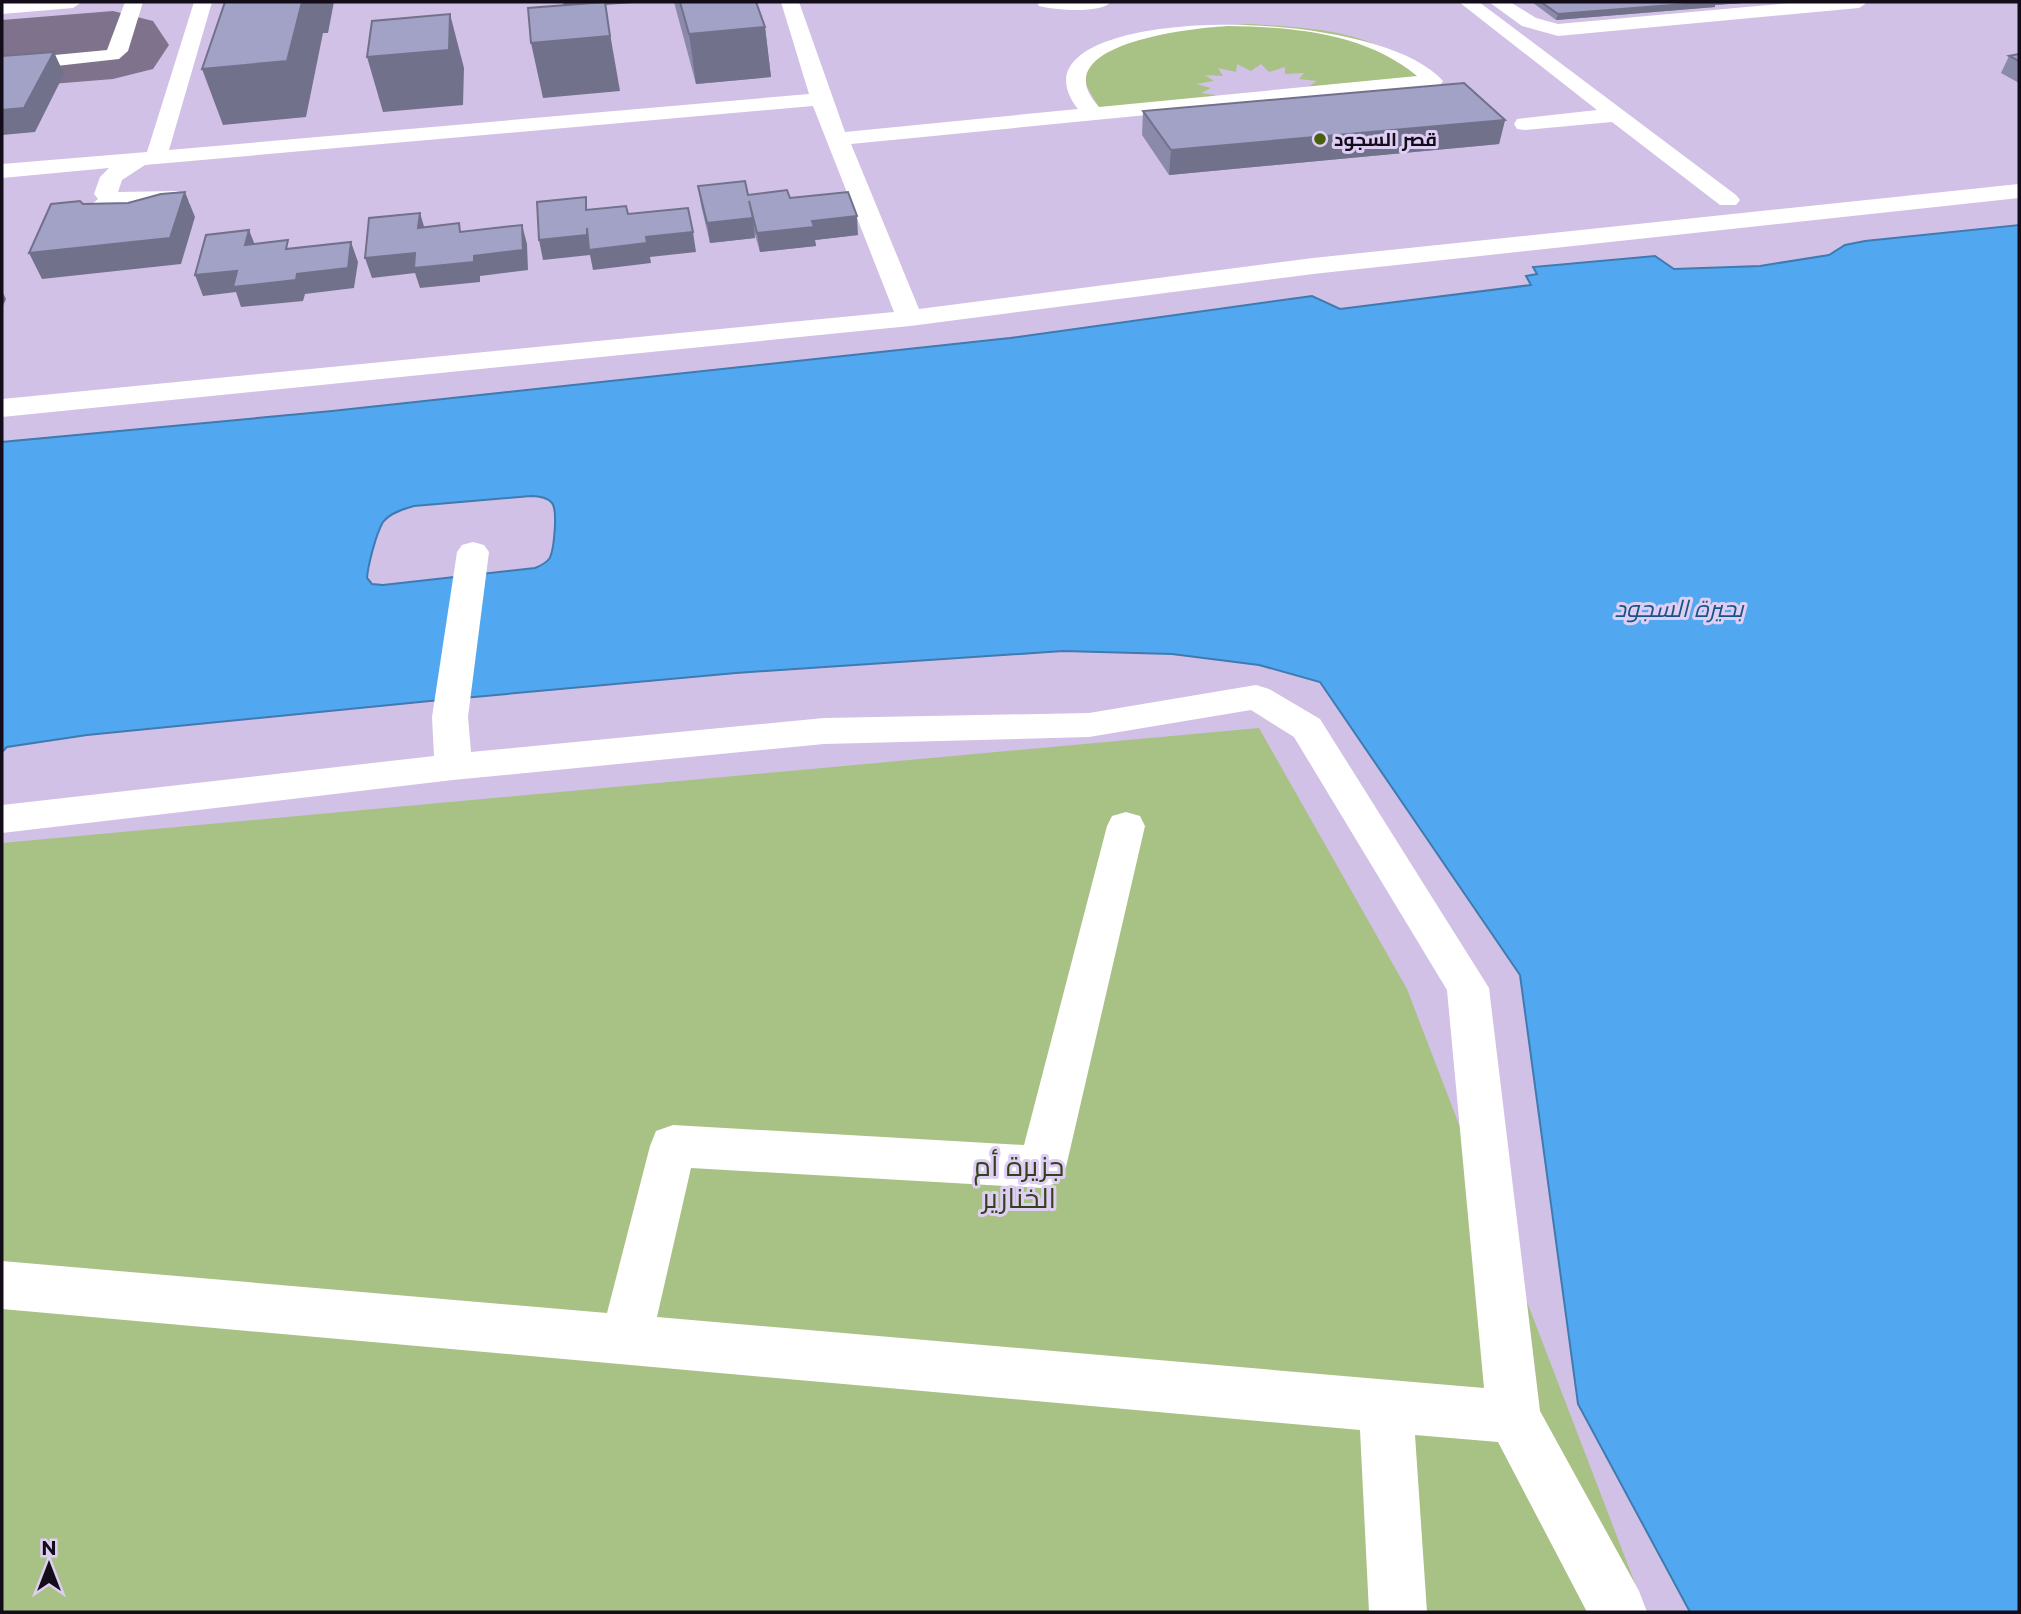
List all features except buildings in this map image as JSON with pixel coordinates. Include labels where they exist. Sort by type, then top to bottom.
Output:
[{"type":"street","points":[[2,8],[73,2]]},
{"type":"street","points":[[2,66],[112,55],[118,51],[134,2]]},
{"type":"street","points":[[111,201],[106,194],[111,177],[149,158],[203,2]]},
{"type":"street","points":[[790,2],[821,99],[909,318]]},
{"type":"street","points":[[1046,2],[1058,5],[1102,2]]},
{"type":"street","points":[[1182,2],[1201,23]]},
{"type":"street","points":[[1468,2],[1728,200]]},
{"type":"street","points":[[1498,2],[1529,22],[1558,30],[1858,2]]},
{"type":"street","points":[[839,139],[1094,114],[1433,80],[1418,64],[1388,48],[1348,34],[1257,22],[1201,23],[1151,29],[1126,36],[1098,50],[1084,61],[1075,78],[1078,95],[1094,114]]},
{"type":"street","points":[[2,172],[821,99]]},
{"type":"street","points":[[1525,124],[1616,115]]},
{"type":"street","points":[[2,408],[909,318],[1327,265],[2019,191]]},
{"type":"street","points":[[453,766],[450,718],[473,552]]},
{"type":"street","points":[[2,819],[453,766],[824,731],[1089,725],[1256,697],[1307,728],[1468,988],[1514,1418],[1618,1612]]},
{"type":"street","points":[[626,1339],[673,1146],[1042,1167],[1126,826]]},
{"type":"street","points":[[2,1285],[1514,1418]]},
{"type":"street","points":[[1385,1406],[1398,1612]]},
{"type":"green space","points":[[1251,24],[1328,31],[1365,40],[1399,57],[1423,79],[1308,87],[1317,81],[1299,79],[1304,73],[1285,74],[1285,67],[1269,72],[1261,64],[1251,71],[1237,64],[1236,72],[1218,68],[1223,76],[1205,75],[1214,81],[1196,84],[1211,88],[1201,93],[1215,95],[1215,98],[1100,109],[1083,80],[1086,63],[1124,43],[1166,32]]},
{"type":"green space","name":"جزيرة أم الخنازير","points":[[1259,728],[1407,989],[1646,1612],[2,1612],[2,843]]},
{"type":"water","name":"بحيرة السجود","points":[[2019,225],[2019,1612],[1690,1612],[1578,1404],[1520,975],[1320,682],[1259,665],[1172,654],[1063,651],[736,673],[430,701],[87,735],[7,747],[2,752],[2,442],[332,411],[1010,338],[1312,296],[1340,309],[1531,285],[1526,276],[1537,274],[1533,267],[1655,256],[1674,269],[1760,266],[1829,255],[1845,245]],"holes":[[[534,496],[550,501],[555,514],[551,555],[541,566],[383,585],[372,584],[367,578],[380,527],[397,512],[414,506]]]},
{"type":"runway","points":[[2,54],[113,45]]},
{"type":"place","name":"قصر السجود","points":[[1320,139]]}]
